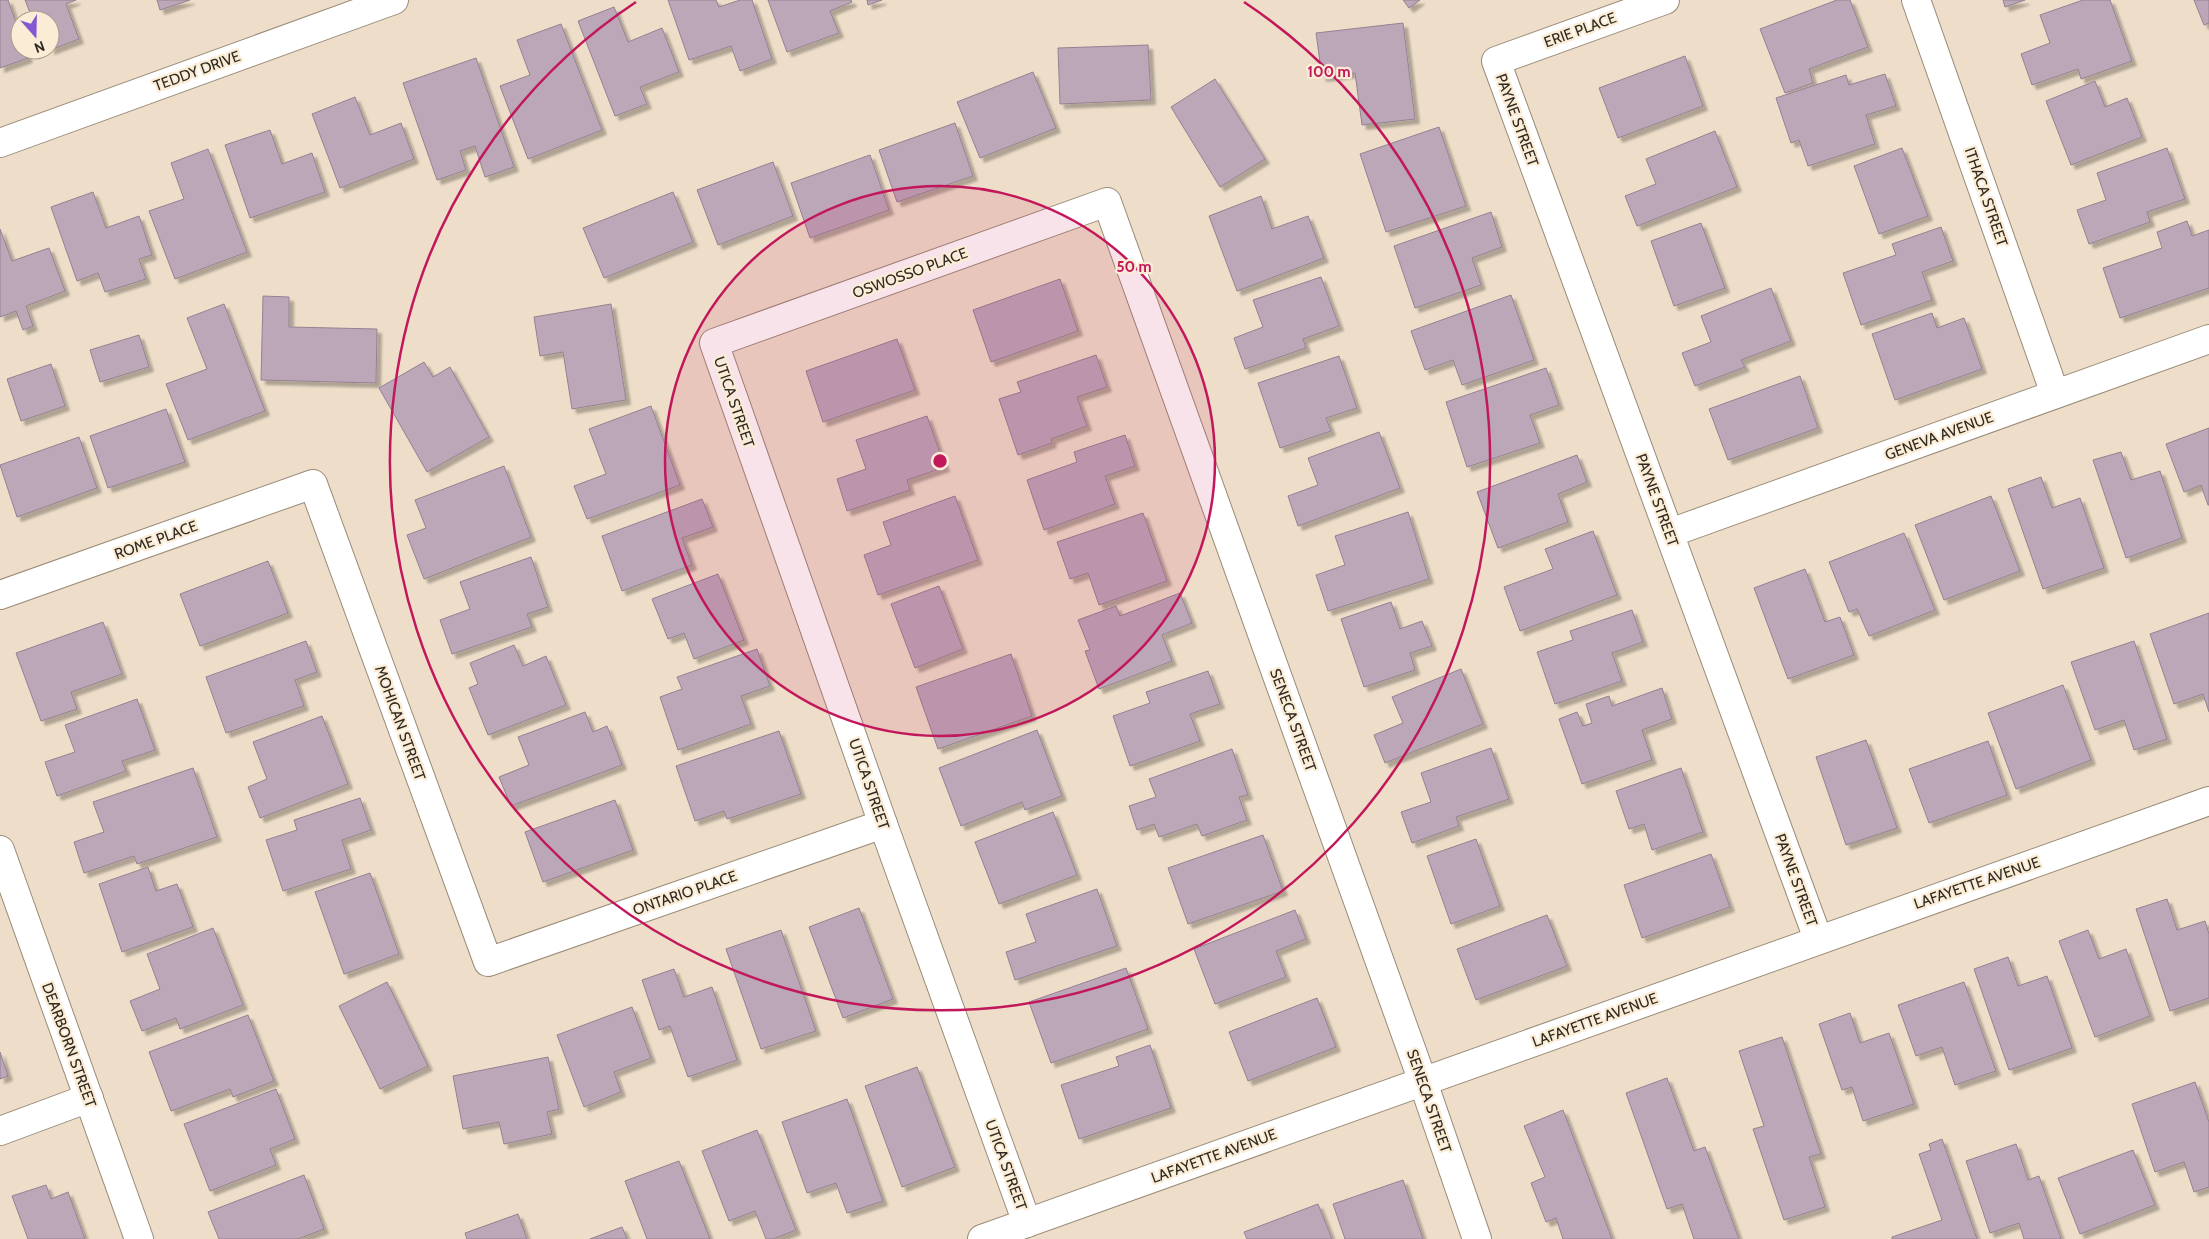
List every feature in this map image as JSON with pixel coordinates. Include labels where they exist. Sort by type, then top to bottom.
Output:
[{"type":"street","name":"TEDDY DRIVE","points":[[0,143],[394,0]]},
{"type":"street","name":"ERIE PLACE","points":[[1496,60],[1665,0]]},
{"type":"street","name":"ITHACA STREET","points":[[1916,0],[2056,394]]},
{"type":"street","name":"PAYNE STREET","points":[[1496,60],[1818,939]]},
{"type":"street","name":"OSWOSSO PLACE","points":[[714,343],[1107,202]]},
{"type":"street","name":"SENECA STREET","points":[[1107,202],[1423,1082],[1477,1239]]},
{"type":"street","name":"GENEVA AVENUE","points":[[1670,533],[2209,339]]},
{"type":"street","name":"UTICA STREET","points":[[714,343],[883,824],[1027,1223]]},
{"type":"street","name":"ROME PLACE","points":[[0,595],[313,484]]},
{"type":"street","name":"MOHICAN STREET","points":[[313,484],[488,962]]},
{"type":"street","name":"LAFAYETTE AVENUE","points":[[982,1239],[2209,801]]},
{"type":"street","name":"ONTARIO PLACE","points":[[488,962],[883,824]]},
{"type":"street","name":"DEARBORN STREET","points":[[0,850],[139,1239]]},
{"type":"street","points":[[0,1130],[88,1098]]},
{"type":"building","points":[[0,0],[8,0],[12,10],[10,10],[10,60],[22,60],[0,68]]},
{"type":"building","points":[[25,0],[76,0],[66,4],[79,39],[60,46],[60,10],[29,10]]},
{"type":"building","points":[[157,0],[190,0],[160,10]]},
{"type":"building","points":[[668,0],[716,0],[719,7],[740,0],[752,0],[772,59],[740,71],[731,46],[689,60]]},
{"type":"building","points":[[768,0],[851,0],[852,2],[830,11],[839,33],[787,52]]},
{"type":"building","points":[[867,0],[882,0],[868,5]]},
{"type":"building","points":[[1403,0],[1420,0],[1409,8]]},
{"type":"building","points":[[1837,0],[1850,0],[1868,47],[1809,69],[1813,83],[1785,93],[1760,29]]},
{"type":"building","points":[[2003,0],[2025,0],[2005,7]]},
{"type":"building","points":[[2083,0],[2110,0],[2132,61],[2081,79],[2078,69],[2032,85],[2021,54],[2050,43],[2040,15]]},
{"type":"building","points":[[2194,0],[2209,0],[2209,23],[2204,25]]},
{"type":"building","points":[[614,7],[628,42],[662,28],[679,72],[640,87],[647,104],[615,116],[578,21]]},
{"type":"building","points":[[1403,23],[1415,119],[1362,125],[1355,73],[1322,77],[1316,33]]},
{"type":"building","points":[[561,24],[602,130],[528,159],[500,86],[530,75],[517,40]]},
{"type":"building","points":[[1148,45],[1151,100],[1060,104],[1058,48]]},
{"type":"building","points":[[1685,56],[1703,106],[1618,138],[1599,88]]},
{"type":"building","points":[[476,58],[514,167],[485,177],[475,146],[460,151],[466,170],[437,180],[403,83]]},
{"type":"building","points":[[1033,72],[1056,128],[980,158],[957,102]]},
{"type":"building","points":[[1885,74],[1896,106],[1866,115],[1875,144],[1808,166],[1799,140],[1791,143],[1776,98],[1846,75],[1849,85]]},
{"type":"building","points":[[1215,79],[1265,159],[1220,187],[1171,107]]},
{"type":"building","points":[[2095,81],[2105,107],[2127,98],[2142,137],[2071,165],[2046,101]]},
{"type":"building","points":[[355,97],[370,135],[401,123],[414,159],[340,188],[312,114]]},
{"type":"building","points":[[955,123],[973,176],[897,202],[879,150]]},
{"type":"building","points":[[1439,127],[1466,206],[1386,232],[1360,154]]},
{"type":"building","points":[[270,130],[282,164],[312,153],[325,192],[250,218],[225,145]]},
{"type":"building","points":[[1715,131],[1737,187],[1637,226],[1625,196],[1656,184],[1646,159]]},
{"type":"building","points":[[1902,148],[1928,216],[1879,234],[1854,166]]},
{"type":"building","points":[[2167,148],[2185,199],[2147,212],[2150,222],[2089,244],[2077,210],[2106,200],[2097,173]]},
{"type":"building","points":[[208,149],[247,252],[175,279],[149,211],[184,199],[171,163]]},
{"type":"building","points":[[870,155],[889,210],[810,238],[791,183]]},
{"type":"building","points":[[773,162],[793,216],[718,245],[697,190]]},
{"type":"building","points":[[93,192],[106,228],[139,216],[152,255],[139,259],[146,279],[105,292],[98,273],[77,281],[51,207]]},
{"type":"building","points":[[673,192],[693,242],[604,278],[583,228]]},
{"type":"building","points":[[1261,196],[1272,229],[1308,216],[1324,258],[1237,291],[1209,216]]},
{"type":"building","points":[[1491,212],[1502,247],[1472,258],[1481,285],[1415,308],[1394,246]]},
{"type":"building","points":[[2187,221],[2192,236],[2209,230],[2209,288],[2120,318],[2103,268],[2162,248],[2157,232]]},
{"type":"building","points":[[1701,223],[1725,288],[1674,306],[1651,241]]},
{"type":"building","points":[[1941,227],[1953,261],[1922,272],[1932,300],[1861,325],[1843,273],[1896,255],[1892,244]]},
{"type":"building","points":[[0,229],[12,261],[49,248],[65,291],[26,306],[33,326],[23,330],[16,311],[0,317]]},
{"type":"building","points":[[1321,277],[1339,326],[1303,339],[1306,348],[1245,369],[1234,338],[1263,327],[1253,300]]},
{"type":"building","points":[[1060,279],[1078,331],[991,362],[973,310]]},
{"type":"building","points":[[1771,288],[1791,341],[1741,360],[1745,367],[1695,386],[1682,353],[1711,342],[1701,316]]},
{"type":"building","points":[[1511,295],[1534,360],[1462,385],[1453,360],[1425,370],[1411,331]]},
{"type":"building","points":[[263,296],[289,297],[289,327],[377,329],[376,383],[261,380]]},
{"type":"building","points":[[224,304],[265,411],[188,440],[166,384],[207,369],[187,318]]},
{"type":"building","points":[[611,304],[626,400],[572,409],[563,352],[540,356],[534,317]]},
{"type":"building","points":[[1932,313],[1937,328],[1964,318],[1982,369],[1895,400],[1872,334]]},
{"type":"building","points":[[139,335],[149,367],[100,382],[90,350]]},
{"type":"building","points":[[897,339],[915,390],[823,422],[806,371]]},
{"type":"building","points":[[1096,355],[1107,387],[1077,397],[1087,426],[1051,439],[1052,443],[1018,455],[999,399],[1021,392],[1017,382]]},
{"type":"building","points":[[1339,356],[1357,408],[1326,418],[1331,431],[1280,448],[1258,383]]},
{"type":"building","points":[[424,362],[433,377],[450,367],[489,437],[427,472],[379,388]]},
{"type":"building","points":[[51,364],[65,406],[21,421],[7,379]]},
{"type":"building","points":[[1546,368],[1559,405],[1530,415],[1540,443],[1467,467],[1446,402]]},
{"type":"building","points":[[1800,376],[1818,428],[1728,460],[1709,409]]},
{"type":"building","points":[[651,406],[680,485],[587,519],[574,486],[606,474],[589,429]]},
{"type":"building","points":[[166,409],[185,462],[108,488],[90,436]]},
{"type":"building","points":[[927,416],[945,467],[907,480],[910,490],[847,511],[837,479],[866,469],[856,440]]},
{"type":"building","points":[[2209,428],[2208,505],[2201,485],[2184,492],[2166,444]]},
{"type":"building","points":[[1379,432],[1400,488],[1298,526],[1288,496],[1318,485],[1308,458]]},
{"type":"building","points":[[1125,435],[1135,466],[1105,476],[1115,504],[1044,530],[1027,480],[1077,462],[1074,452]]},
{"type":"building","points":[[79,437],[97,488],[17,517],[0,465]]},
{"type":"building","points":[[2121,452],[2131,480],[2160,471],[2182,538],[2126,558],[2093,460]]},
{"type":"building","points":[[1577,455],[1587,482],[1558,494],[1568,522],[1498,548],[1477,492]]},
{"type":"building","points":[[504,466],[531,537],[424,579],[407,535],[426,528],[415,500]]},
{"type":"building","points":[[2041,477],[2052,508],[2080,498],[2104,568],[2043,589],[2008,489]]},
{"type":"building","points":[[955,496],[978,560],[878,595],[864,555],[891,545],[883,522]]},
{"type":"building","points":[[1991,496],[2020,571],[1944,600],[1915,525]]},
{"type":"building","points":[[702,499],[713,527],[682,538],[692,565],[622,591],[602,536]]},
{"type":"building","points":[[1408,512],[1429,579],[1328,611],[1316,575],[1345,565],[1335,536]]},
{"type":"building","points":[[1143,513],[1167,581],[1099,605],[1088,573],[1070,579],[1057,542]]},
{"type":"building","points":[[1593,531],[1617,595],[1520,631],[1504,587],[1553,569],[1545,549]]},
{"type":"building","points":[[1904,533],[1935,610],[1869,636],[1857,609],[1849,612],[1829,562]]},
{"type":"building","points":[[531,557],[548,607],[527,614],[532,627],[452,654],[440,620],[470,609],[460,582]]},
{"type":"building","points":[[268,561],[288,613],[200,646],[180,594]]},
{"type":"building","points":[[1805,569],[1825,622],[1840,617],[1854,655],[1788,679],[1754,588]]},
{"type":"building","points":[[718,574],[744,640],[694,659],[684,633],[668,639],[652,599]]},
{"type":"building","points":[[939,586],[963,649],[915,668],[891,604]]},
{"type":"building","points":[[1180,593],[1192,623],[1162,635],[1172,661],[1099,689],[1085,651],[1090,650],[1078,620],[1116,606],[1120,616]]},
{"type":"building","points":[[1391,602],[1400,629],[1422,621],[1432,646],[1410,653],[1415,670],[1364,687],[1341,619]]},
{"type":"building","points":[[1632,610],[1643,642],[1612,653],[1622,681],[1555,704],[1537,652],[1573,640],[1570,631]]},
{"type":"building","points":[[2209,613],[2209,712],[2203,694],[2174,704],[2150,634]]},
{"type":"building","points":[[103,622],[122,674],[71,692],[77,709],[41,721],[16,653]]},
{"type":"building","points":[[306,641],[317,672],[295,680],[304,706],[226,733],[206,677]]},
{"type":"building","points":[[2134,641],[2167,739],[2134,750],[2124,720],[2095,730],[2071,662]]},
{"type":"building","points":[[514,645],[523,666],[546,656],[566,705],[488,735],[469,688],[478,684],[470,663]]},
{"type":"building","points":[[757,649],[770,686],[741,696],[751,724],[678,750],[660,697],[682,689],[677,677]]},
{"type":"building","points":[[1011,654],[1032,716],[938,749],[916,687]]},
{"type":"building","points":[[1461,669],[1483,724],[1385,763],[1374,735],[1403,723],[1392,697]]},
{"type":"building","points":[[1208,671],[1220,704],[1190,714],[1200,741],[1130,766],[1113,716],[1150,703],[1146,692]]},
{"type":"building","points":[[2063,685],[2091,760],[2016,789],[1988,713]]},
{"type":"building","points":[[1662,688],[1672,719],[1642,730],[1652,760],[1582,784],[1559,719],[1577,712],[1583,726],[1592,723],[1586,704],[1609,696],[1612,706]]},
{"type":"building","points":[[137,699],[155,750],[122,761],[126,771],[57,796],[45,762],[75,752],[65,725]]},
{"type":"building","points":[[585,712],[593,732],[607,726],[622,765],[511,806],[499,777],[529,765],[518,737]]},
{"type":"building","points":[[322,716],[348,784],[260,818],[248,787],[267,779],[253,742]]},
{"type":"building","points":[[1037,730],[1062,796],[1025,810],[1022,802],[961,826],[939,768]]},
{"type":"building","points":[[779,731],[801,794],[727,819],[724,811],[695,821],[676,766]]},
{"type":"building","points":[[1866,740],[1897,828],[1846,845],[1816,757]]},
{"type":"building","points":[[1988,741],[2007,795],[1929,823],[1909,769]]},
{"type":"building","points":[[1491,748],[1509,799],[1456,817],[1459,826],[1412,843],[1401,812],[1431,802],[1421,773]]},
{"type":"building","points":[[1232,749],[1248,795],[1239,797],[1247,820],[1202,836],[1197,824],[1159,837],[1154,824],[1137,830],[1129,806],[1156,797],[1149,779]]},
{"type":"building","points":[[193,768],[217,837],[137,864],[134,856],[84,873],[74,842],[104,832],[93,802]]},
{"type":"building","points":[[1681,768],[1703,832],[1652,850],[1644,824],[1629,829],[1616,791]]},
{"type":"building","points":[[360,798],[371,830],[342,840],[351,869],[283,891],[266,840],[297,830],[294,820]]},
{"type":"building","points":[[615,800],[633,850],[543,882],[525,832]]},
{"type":"building","points":[[1053,812],[1077,875],[999,904],[975,842]]},
{"type":"building","points":[[1263,835],[1283,891],[1188,924],[1168,868]]},
{"type":"building","points":[[1476,839],[1500,906],[1451,924],[1427,856]]},
{"type":"building","points":[[1711,854],[1730,907],[1642,938],[1624,885]]},
{"type":"building","points":[[148,867],[156,891],[177,884],[193,927],[122,952],[99,884]]},
{"type":"building","points":[[370,873],[399,954],[344,974],[315,892]]},
{"type":"building","points":[[1097,889],[1117,946],[1015,980],[1006,952],[1036,942],[1026,914]]},
{"type":"building","points":[[2167,899],[2177,930],[2205,921],[2209,934],[2209,998],[2170,1011],[2136,909]]},
{"type":"building","points":[[859,908],[893,999],[843,1018],[809,927]]},
{"type":"building","points":[[1295,910],[1306,939],[1276,951],[1286,977],[1215,1004],[1194,949]]},
{"type":"building","points":[[1547,915],[1567,966],[1476,1000],[1457,949]]},
{"type":"building","points":[[213,928],[243,1005],[180,1029],[176,1018],[142,1031],[130,1001],[160,989],[147,954]]},
{"type":"building","points":[[781,930],[816,1031],[761,1049],[726,949]]},
{"type":"building","points":[[2088,930],[2099,959],[2126,949],[2150,1016],[2095,1037],[2059,941]]},
{"type":"building","points":[[2008,957],[2018,986],[2047,976],[2072,1048],[2009,1070],[1974,969]]},
{"type":"building","points":[[1126,968],[1148,1029],[1051,1063],[1029,1002]]},
{"type":"building","points":[[674,969],[684,997],[712,987],[737,1060],[688,1077],[670,1026],[659,1030],[642,980]]},
{"type":"building","points":[[387,982],[428,1066],[380,1089],[339,1006]]},
{"type":"building","points":[[1964,982],[1996,1071],[1955,1085],[1942,1047],[1916,1056],[1898,1005]]},
{"type":"building","points":[[1317,998],[1336,1047],[1248,1081],[1229,1032]]},
{"type":"building","points":[[632,1007],[651,1058],[614,1072],[621,1092],[584,1107],[557,1035]]},
{"type":"building","points":[[1850,1013],[1860,1043],[1889,1033],[1914,1104],[1863,1121],[1852,1087],[1842,1090],[1819,1024]]},
{"type":"building","points":[[248,1015],[274,1081],[233,1097],[230,1089],[171,1111],[149,1052]]},
{"type":"building","points":[[1782,1037],[1821,1154],[1809,1157],[1825,1207],[1784,1220],[1753,1129],[1764,1126],[1739,1051]]},
{"type":"building","points":[[1150,1045],[1171,1108],[1079,1139],[1061,1085],[1119,1066],[1116,1057]]},
{"type":"building","points":[[0,1052],[8,1076],[0,1079]]},
{"type":"building","points":[[548,1057],[559,1109],[547,1112],[552,1134],[504,1144],[499,1122],[463,1129],[453,1076]]},
{"type":"building","points":[[917,1067],[955,1167],[902,1187],[865,1086]]},
{"type":"building","points":[[1667,1078],[1694,1151],[1705,1147],[1739,1239],[1694,1239],[1682,1204],[1667,1209],[1626,1093]]},
{"type":"building","points":[[2195,1082],[2209,1122],[2209,1187],[2194,1192],[2184,1162],[2155,1172],[2132,1104]]},
{"type":"building","points":[[276,1089],[295,1139],[270,1149],[276,1165],[210,1191],[184,1124]]},
{"type":"building","points":[[847,1099],[883,1201],[847,1213],[836,1183],[807,1193],[782,1122]]},
{"type":"building","points":[[1563,1110],[1612,1239],[1563,1239],[1556,1218],[1546,1222],[1531,1183],[1545,1177],[1524,1126]]},
{"type":"building","points":[[757,1130],[796,1230],[773,1239],[766,1239],[755,1211],[729,1221],[702,1151]]},
{"type":"building","points":[[1942,1139],[1977,1239],[1892,1239],[1892,1237],[1942,1220],[1919,1154],[1931,1150],[1929,1144]]},
{"type":"building","points":[[2016,1144],[2028,1180],[2039,1176],[2061,1239],[2024,1239],[2019,1223],[1990,1233],[1966,1161]]},
{"type":"building","points":[[2133,1150],[2155,1205],[2080,1234],[2058,1178]]},
{"type":"building","points":[[679,1161],[710,1239],[647,1239],[625,1181]]},
{"type":"building","points":[[304,1175],[324,1229],[298,1239],[219,1239],[208,1212]]},
{"type":"building","points":[[1403,1180],[1423,1239],[1345,1239],[1333,1204]]},
{"type":"building","points":[[46,1185],[51,1199],[68,1192],[85,1239],[28,1239],[12,1196]]},
{"type":"building","points":[[1318,1204],[1332,1239],[1247,1239],[1244,1232]]},
{"type":"building","points":[[518,1214],[527,1239],[467,1239],[465,1233]]},
{"type":"building","points":[[622,1227],[627,1239],[590,1239]]}]
